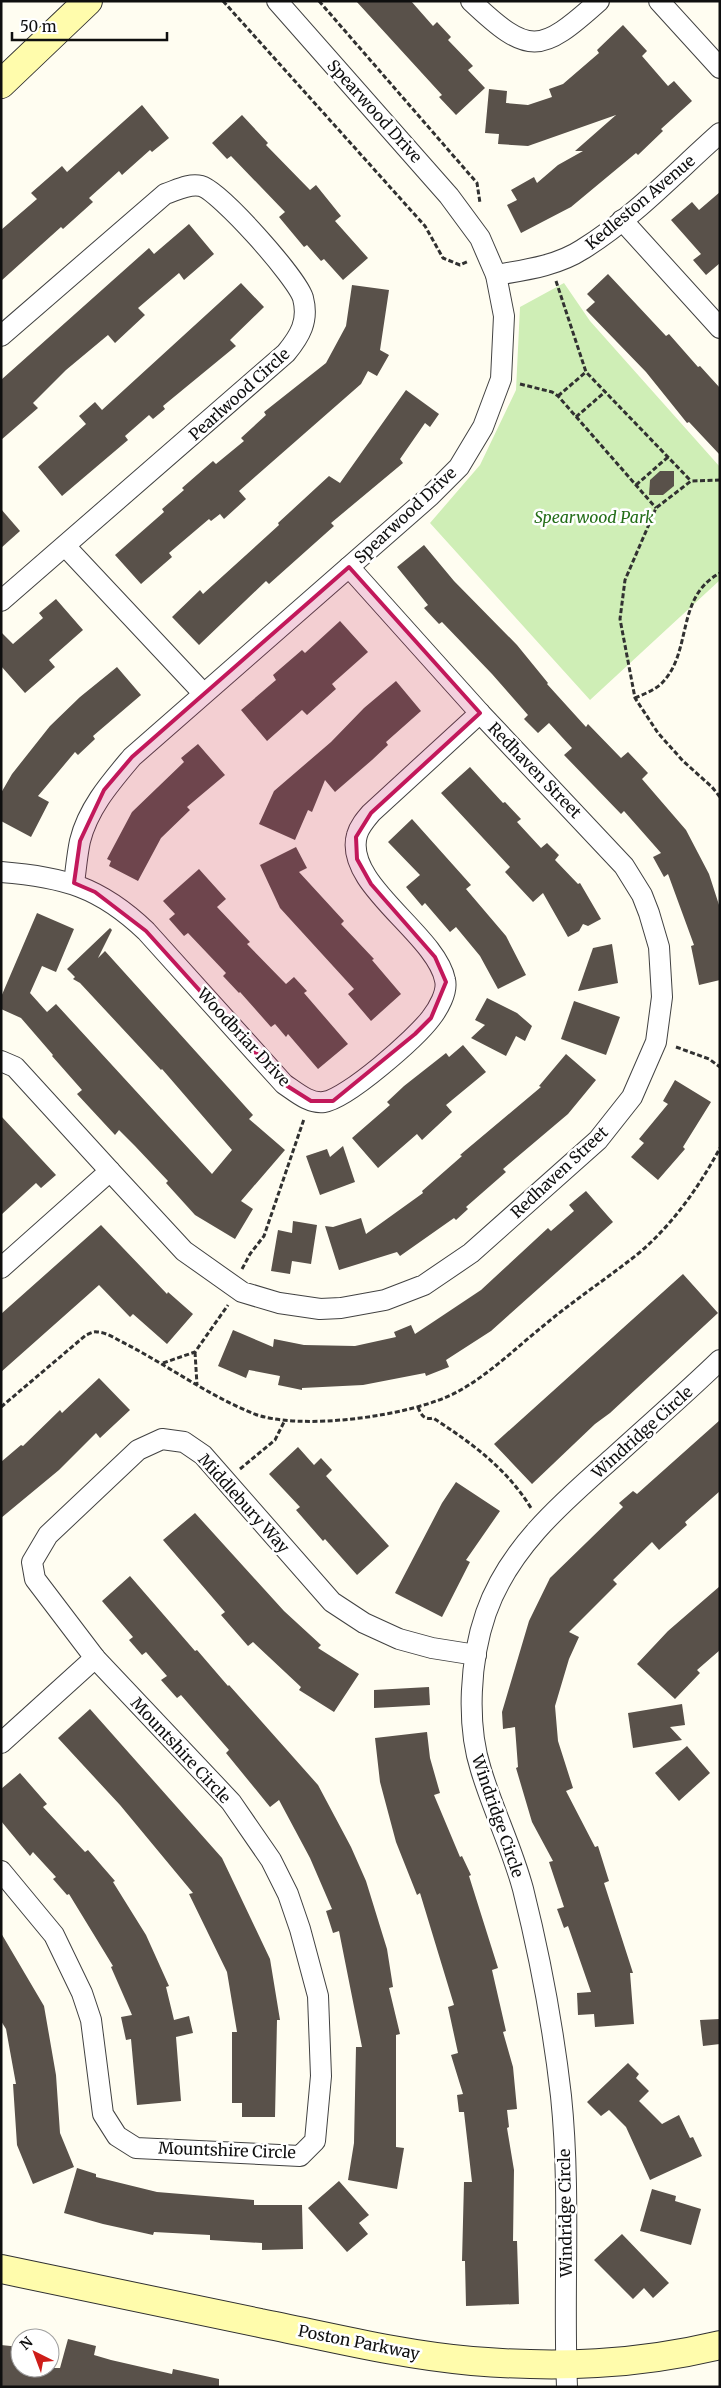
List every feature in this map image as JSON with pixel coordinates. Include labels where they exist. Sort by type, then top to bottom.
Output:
[{"type":"street","points":[[1,84],[88,1]]},
{"type":"street","name":"Spearwood Drive","points":[[74,883],[80,840],[86,824],[104,790],[132,757],[430,496],[459,467],[483,427],[501,379],[504,316],[496,275],[480,238],[449,196],[277,1]]},
{"type":"street","points":[[471,1],[501,29],[525,42],[548,40],[575,23],[599,1]]},
{"type":"street","points":[[660,1],[720,68]]},
{"type":"street","name":"Kedleston Avenue","points":[[496,275],[541,267],[582,250],[622,220],[720,133]]},
{"type":"street","name":"Pearlwood Circle","points":[[1,336],[165,194],[192,184],[214,192],[284,268],[297,285],[303,298],[304,328],[286,353],[66,547],[1,601]]},
{"type":"street","points":[[622,220],[720,328]]},
{"type":"street","points":[[66,547],[203,693]]},
{"type":"street","name":"Redhaven Street","points":[[1,1061],[16,1067],[184,1251],[237,1289],[279,1303],[320,1309],[341,1308],[385,1300],[424,1285],[470,1253],[598,1140],[632,1097],[656,1042],[662,997],[659,947],[642,895],[624,866],[610,849],[480,713],[349,567]]},
{"type":"street","points":[[311,1101],[322,1103],[333,1101],[347,1093],[431,1018],[444,993],[446,982],[435,957],[371,884],[357,859],[356,837],[361,826],[371,813],[480,713]]},
{"type":"street","name":"Woodbriar Drive","points":[[1,872],[25,874],[74,883],[96,892],[127,913],[146,931],[284,1084],[311,1101]]},
{"type":"street","points":[[1,1268],[110,1171]]},
{"type":"street","name":"Windridge Circle","points":[[566,2376],[566,2186],[561,2097],[540,1959],[522,1884],[480,1768],[475,1746],[471,1720],[476,1655],[486,1613],[501,1580],[521,1547],[572,1494],[691,1389],[720,1360]]},
{"type":"street","name":"Middlebury Way","points":[[95,1658],[35,1580],[32,1562],[48,1535],[138,1450],[162,1438],[184,1442],[196,1450],[332,1602],[364,1623],[399,1639],[432,1648],[476,1655]]},
{"type":"street","points":[[1,1743],[95,1658]]},
{"type":"street","name":"Mountshire Circle","points":[[1,1871],[54,1935],[82,1993],[91,2020],[103,2114],[117,2136],[136,2148],[300,2156],[315,2141],[321,2076],[318,1996],[300,1929],[288,1894],[271,1860],[231,1802],[95,1658]]},
{"type":"street","name":"Poston Parkway","points":[[1,2269],[390,2349],[566,2376],[617,2363],[683,2353],[720,2345]]},
{"type":"path","points":[[550,264],[586,372],[691,481]]},
{"type":"path","points":[[558,396],[586,372]]},
{"type":"path","points":[[501,379],[552,392],[558,396],[656,508]]},
{"type":"path","points":[[576,417],[606,391]]},
{"type":"path","points":[[636,485],[668,457]]},
{"type":"path","points":[[720,480],[691,481],[656,508],[625,580],[620,619],[635,698],[658,733],[682,762],[712,787],[720,797]]},
{"type":"path","points":[[635,698],[662,683],[674,665],[682,646],[689,610],[699,591],[720,573]]},
{"type":"path","points":[[656,1042],[689,1050],[709,1059],[720,1067]]},
{"type":"path","points":[[163,1363],[195,1352],[224,1312],[237,1289],[241,1273],[250,1254],[264,1236],[311,1101]]},
{"type":"path","points":[[1,1407],[86,1335],[96,1332],[108,1335],[163,1363],[197,1385],[254,1414],[285,1420],[358,1420],[418,1407],[456,1393],[482,1376],[549,1321],[640,1252],[672,1219],[700,1184],[720,1148]]},
{"type":"path","points":[[195,1352],[197,1385]]},
{"type":"path","points":[[418,1407],[422,1416],[428,1419],[433,1418],[471,1442],[508,1476],[532,1508],[525,1516]]},
{"type":"path","points":[[226,1482],[275,1440],[285,1420]]},
{"type":"highlighted area","points":[[349,567],[480,713],[371,813],[356,837],[357,859],[371,884],[435,957],[446,982],[431,1018],[415,1034],[333,1101],[311,1101],[284,1084],[146,931],[95,892],[74,883],[80,841],[104,790],[132,757]]},
{"type":"green space","name":"Spearwood Park","points":[[564,283],[590,321],[720,467],[720,580],[590,700],[430,523],[480,465],[516,390],[520,307]]},
{"type":"building","points":[[356,1],[411,1],[433,26],[437,22],[451,37],[448,40],[473,66],[468,70],[485,88],[456,115],[439,97],[442,95]]},
{"type":"building","points":[[623,25],[647,51],[642,56],[668,86],[674,81],[692,101],[661,129],[663,131],[638,155],[636,153],[571,207],[521,233],[507,205],[517,200],[511,190],[534,177],[537,183],[558,165],[583,151],[575,151],[616,115],[528,146],[498,144],[499,134],[485,133],[489,89],[507,91],[506,103],[528,105],[552,97],[549,89],[563,84],[599,53],[597,50]]},
{"type":"building","points":[[142,105],[169,138],[152,152],[150,150],[122,175],[119,171],[89,198],[93,202],[63,229],[61,227],[1,281],[1,230],[37,199],[31,193],[62,166],[67,172]]},
{"type":"building","points":[[242,115],[268,143],[266,145],[310,190],[316,185],[341,216],[335,221],[368,258],[343,280],[324,259],[321,261],[307,245],[304,247],[279,217],[285,212],[231,156],[227,159],[212,143]]},
{"type":"building","points":[[720,192],[720,263],[706,275],[693,260],[701,254],[671,220],[692,202],[699,210]]},
{"type":"building","points":[[189,224],[214,254],[184,280],[179,273],[138,308],[145,315],[115,343],[108,335],[66,370],[33,403],[38,408],[1,440],[1,380],[149,248],[154,254]]},
{"type":"building","points":[[608,274],[666,336],[669,334],[698,367],[700,366],[720,388],[720,455],[689,422],[687,423],[646,372],[586,310],[595,302],[587,294]]},
{"type":"building","points":[[241,283],[264,307],[230,340],[236,346],[163,406],[165,409],[153,419],[149,415],[125,436],[128,440],[62,496],[38,467],[86,424],[79,416],[95,402],[102,410]]},
{"type":"building","points":[[352,285],[389,290],[380,350],[389,355],[377,376],[368,371],[361,384],[239,491],[246,499],[224,519],[220,514],[211,521],[209,519],[169,553],[172,557],[141,584],[115,555],[164,512],[162,509],[184,490],[182,488],[213,461],[216,464],[244,441],[241,438],[266,415],[264,412],[326,363],[346,326]]},
{"type":"building","points":[[406,390],[439,414],[430,427],[425,423],[400,459],[403,463],[331,523],[334,526],[269,584],[266,581],[199,645],[172,617],[200,590],[203,594],[279,525],[278,523],[329,476],[340,483]]},
{"type":"building","points":[[660,471],[674,471],[674,486],[663,495],[649,495],[650,480]]},
{"type":"building","points":[[1,509],[20,531],[1,548]]},
{"type":"building","points":[[424,545],[454,581],[517,645],[547,684],[586,727],[588,724],[621,758],[628,752],[648,773],[642,779],[686,830],[709,874],[720,908],[720,980],[699,985],[691,946],[694,945],[668,874],[664,877],[653,857],[661,853],[624,811],[621,814],[564,755],[572,748],[549,723],[538,733],[524,719],[528,715],[492,674],[442,622],[439,624],[424,608],[428,605],[397,567]]},
{"type":"building","points":[[56,599],[83,630],[49,660],[55,667],[25,693],[1,666],[1,632],[13,644],[43,618],[39,613]]},
{"type":"building","points":[[340,621],[368,652],[332,684],[336,689],[307,715],[302,710],[267,741],[241,710],[276,680],[273,675],[302,650],[305,653]]},
{"type":"building","points":[[117,667],[141,695],[93,736],[95,739],[78,755],[75,752],[38,796],[49,802],[31,837],[1,821],[1,793],[12,774],[50,726],[80,697]]},
{"type":"building","points":[[396,681],[421,711],[386,742],[388,745],[335,792],[325,780],[312,812],[308,810],[295,840],[259,824],[274,791],[331,742],[364,708]]},
{"type":"building","points":[[198,744],[225,775],[187,807],[190,810],[161,838],[138,881],[109,866],[111,861],[107,859],[132,812],[184,762],[181,758]]},
{"type":"building","points":[[470,767],[503,803],[505,802],[521,819],[517,822],[541,848],[547,843],[559,855],[555,860],[578,884],[580,883],[601,919],[588,926],[583,924],[579,931],[568,937],[543,893],[533,902],[505,872],[510,867],[441,793]]},
{"type":"building","points":[[412,819],[471,885],[466,889],[506,936],[526,975],[498,989],[480,956],[456,927],[450,932],[425,903],[422,906],[406,887],[420,875],[388,842]]},
{"type":"building","points":[[296,847],[307,868],[299,872],[344,921],[341,924],[374,959],[372,960],[401,994],[371,1021],[348,994],[354,989],[280,908],[260,865]]},
{"type":"building","points":[[199,869],[226,899],[217,907],[250,942],[247,944],[286,984],[294,977],[307,991],[304,993],[348,1044],[318,1069],[288,1034],[286,1037],[275,1024],[271,1027],[223,976],[226,973],[188,933],[184,936],[169,919],[175,914],[163,901]]},
{"type":"building","points":[[37,913],[74,929],[56,972],[42,966],[30,993],[47,1012],[56,1004],[212,1174],[232,1150],[162,1069],[80,983],[73,979],[75,977],[67,969],[110,928],[112,930],[98,958],[105,951],[253,1115],[249,1119],[285,1150],[241,1201],[253,1209],[235,1239],[195,1215],[166,1183],[168,1181],[135,1146],[119,1130],[115,1135],[77,1094],[82,1090],[21,1018],[1,1009],[1,997]]},
{"type":"building","points":[[612,944],[618,983],[578,991],[593,948]]},
{"type":"building","points":[[487,998],[517,1013],[532,1026],[525,1041],[516,1036],[506,1056],[471,1038],[485,1025],[475,1020]]},
{"type":"building","points":[[574,1001],[620,1017],[606,1055],[561,1039]]},
{"type":"building","points":[[463,1045],[486,1072],[446,1105],[452,1112],[422,1140],[417,1134],[378,1168],[352,1138],[390,1105],[387,1102],[404,1086],[446,1053],[449,1057]]},
{"type":"building","points":[[566,1054],[596,1080],[568,1114],[503,1169],[506,1172],[466,1207],[468,1209],[456,1220],[454,1218],[400,1256],[397,1252],[339,1270],[325,1226],[333,1227],[361,1218],[366,1234],[423,1193],[422,1191],[462,1156],[460,1155],[541,1087],[539,1086]]},
{"type":"building","points":[[675,1080],[711,1102],[683,1147],[685,1149],[658,1180],[631,1157],[644,1143],[639,1139],[668,1104],[663,1101]]},
{"type":"building","points":[[1,1116],[56,1175],[41,1188],[36,1183],[1,1215]]},
{"type":"building","points":[[343,1146],[355,1182],[320,1195],[306,1156],[327,1149],[330,1157]]},
{"type":"building","points":[[586,1191],[613,1222],[491,1331],[446,1360],[449,1367],[426,1376],[425,1373],[363,1385],[302,1388],[302,1390],[278,1385],[280,1376],[249,1370],[246,1378],[218,1366],[233,1330],[273,1347],[274,1339],[304,1345],[355,1346],[396,1337],[394,1332],[411,1325],[415,1334],[481,1290],[548,1228],[551,1231],[574,1211],[569,1205]]},
{"type":"building","points":[[293,1221],[317,1225],[311,1264],[292,1261],[290,1274],[271,1271],[278,1230],[292,1233]]},
{"type":"building","points":[[101,1225],[167,1294],[168,1292],[193,1314],[167,1344],[133,1314],[130,1317],[99,1285],[1,1372],[1,1314]]},
{"type":"building","points":[[683,1274],[718,1313],[610,1413],[595,1424],[532,1484],[494,1444]]},
{"type":"building","points":[[99,1378],[130,1410],[100,1438],[96,1433],[59,1470],[1,1518],[1,1462],[21,1445],[23,1446],[60,1410],[62,1413]]},
{"type":"building","points":[[720,1420],[720,1491],[685,1522],[687,1525],[659,1550],[652,1542],[613,1580],[617,1584],[569,1632],[579,1637],[569,1659],[555,1706],[558,1741],[573,1788],[566,1791],[595,1847],[598,1846],[609,1881],[604,1883],[633,1973],[630,1973],[634,2024],[595,2027],[594,2014],[578,2015],[577,1993],[591,1992],[568,1926],[564,1928],[557,1909],[564,1907],[549,1862],[553,1861],[532,1822],[516,1768],[518,1767],[515,1727],[503,1729],[502,1712],[529,1621],[550,1578],[623,1507],[619,1503],[633,1491],[637,1494]]},
{"type":"building","points":[[298,1447],[314,1465],[321,1458],[332,1470],[326,1476],[389,1546],[357,1575],[325,1539],[323,1541],[296,1510],[300,1507],[269,1474]]},
{"type":"building","points":[[456,1482],[500,1511],[466,1560],[470,1562],[442,1617],[395,1593],[442,1503]]},
{"type":"building","points":[[195,1513],[284,1611],[321,1645],[318,1648],[359,1674],[334,1712],[299,1690],[301,1687],[253,1642],[248,1646],[221,1615],[225,1612],[163,1540]]},
{"type":"building","points":[[130,1576],[195,1651],[197,1650],[318,1785],[351,1847],[366,1881],[387,1949],[393,1987],[389,1988],[400,2034],[396,2035],[396,2147],[404,2148],[397,2189],[348,2180],[354,2143],[356,2047],[362,2047],[339,1931],[333,1933],[326,1911],[332,1909],[310,1858],[279,1800],[270,1807],[226,1753],[229,1750],[181,1695],[177,1698],[161,1680],[167,1676],[146,1652],[142,1655],[129,1640],[133,1637],[102,1601]]},
{"type":"building","points":[[720,1586],[720,1650],[697,1670],[700,1673],[675,1699],[637,1664],[668,1631]]},
{"type":"building","points":[[429,1687],[430,1705],[374,1708],[374,1690]]},
{"type":"building","points":[[682,1704],[685,1725],[670,1727],[682,1740],[633,1748],[628,1713]]},
{"type":"building","points":[[90,1709],[222,1858],[270,1959],[280,2020],[277,2020],[275,2117],[242,2117],[242,2103],[232,2103],[232,2032],[237,2032],[227,1972],[189,1894],[193,1893],[120,1805],[58,1738]]},
{"type":"building","points":[[427,1732],[430,1758],[440,1793],[434,1795],[460,1857],[462,1856],[471,1875],[469,1876],[498,1968],[492,1970],[506,2031],[503,2032],[513,2067],[517,2109],[507,2110],[509,2127],[507,2128],[514,2170],[513,2241],[517,2241],[519,2304],[466,2306],[465,2261],[462,2261],[464,2182],[472,2182],[464,2112],[459,2112],[457,2095],[463,2094],[451,2055],[458,2053],[448,2007],[454,2005],[420,1893],[417,1895],[396,1842],[380,1782],[375,1738]]},
{"type":"building","points":[[687,1746],[710,1773],[679,1801],[655,1773]]},
{"type":"building","points":[[20,1773],[47,1804],[43,1807],[85,1852],[88,1850],[115,1881],[113,1882],[146,1935],[169,1986],[166,1987],[174,2020],[189,2016],[193,2033],[176,2037],[181,2101],[137,2105],[131,2039],[126,2040],[121,2017],[132,2015],[111,1967],[113,1966],[69,1894],[67,1895],[53,1879],[56,1877],[33,1852],[30,1856],[1,1821],[1,1789]]},
{"type":"building","points":[[1,1933],[44,2006],[56,2075],[60,2133],[74,2167],[33,2184],[17,2145],[13,2084],[16,2084],[6,2029],[1,2021]]},
{"type":"building","points":[[720,2019],[720,2044],[703,2046],[700,2020]]},
{"type":"building","points":[[628,2063],[639,2074],[636,2078],[649,2091],[639,2101],[662,2124],[679,2115],[690,2138],[693,2137],[702,2156],[650,2180],[626,2127],[609,2110],[601,2116],[587,2102]]},
{"type":"building","points":[[77,2168],[96,2174],[96,2177],[157,2192],[254,2200],[254,2205],[302,2205],[303,2249],[262,2250],[262,2243],[210,2240],[210,2235],[154,2232],[153,2235],[64,2213]]},
{"type":"building","points":[[339,2181],[369,2215],[359,2223],[368,2234],[347,2252],[308,2208]]},
{"type":"building","points":[[652,2189],[676,2196],[675,2201],[701,2209],[691,2245],[640,2231]]},
{"type":"building","points":[[622,2234],[669,2283],[653,2298],[644,2288],[633,2299],[594,2260]]},
{"type":"building","points":[[68,2339],[96,2346],[94,2355],[111,2360],[172,2374],[173,2369],[219,2379],[219,2387],[1,2387],[1,2345],[10,2346],[10,2378],[60,2378],[60,2368]]}]
